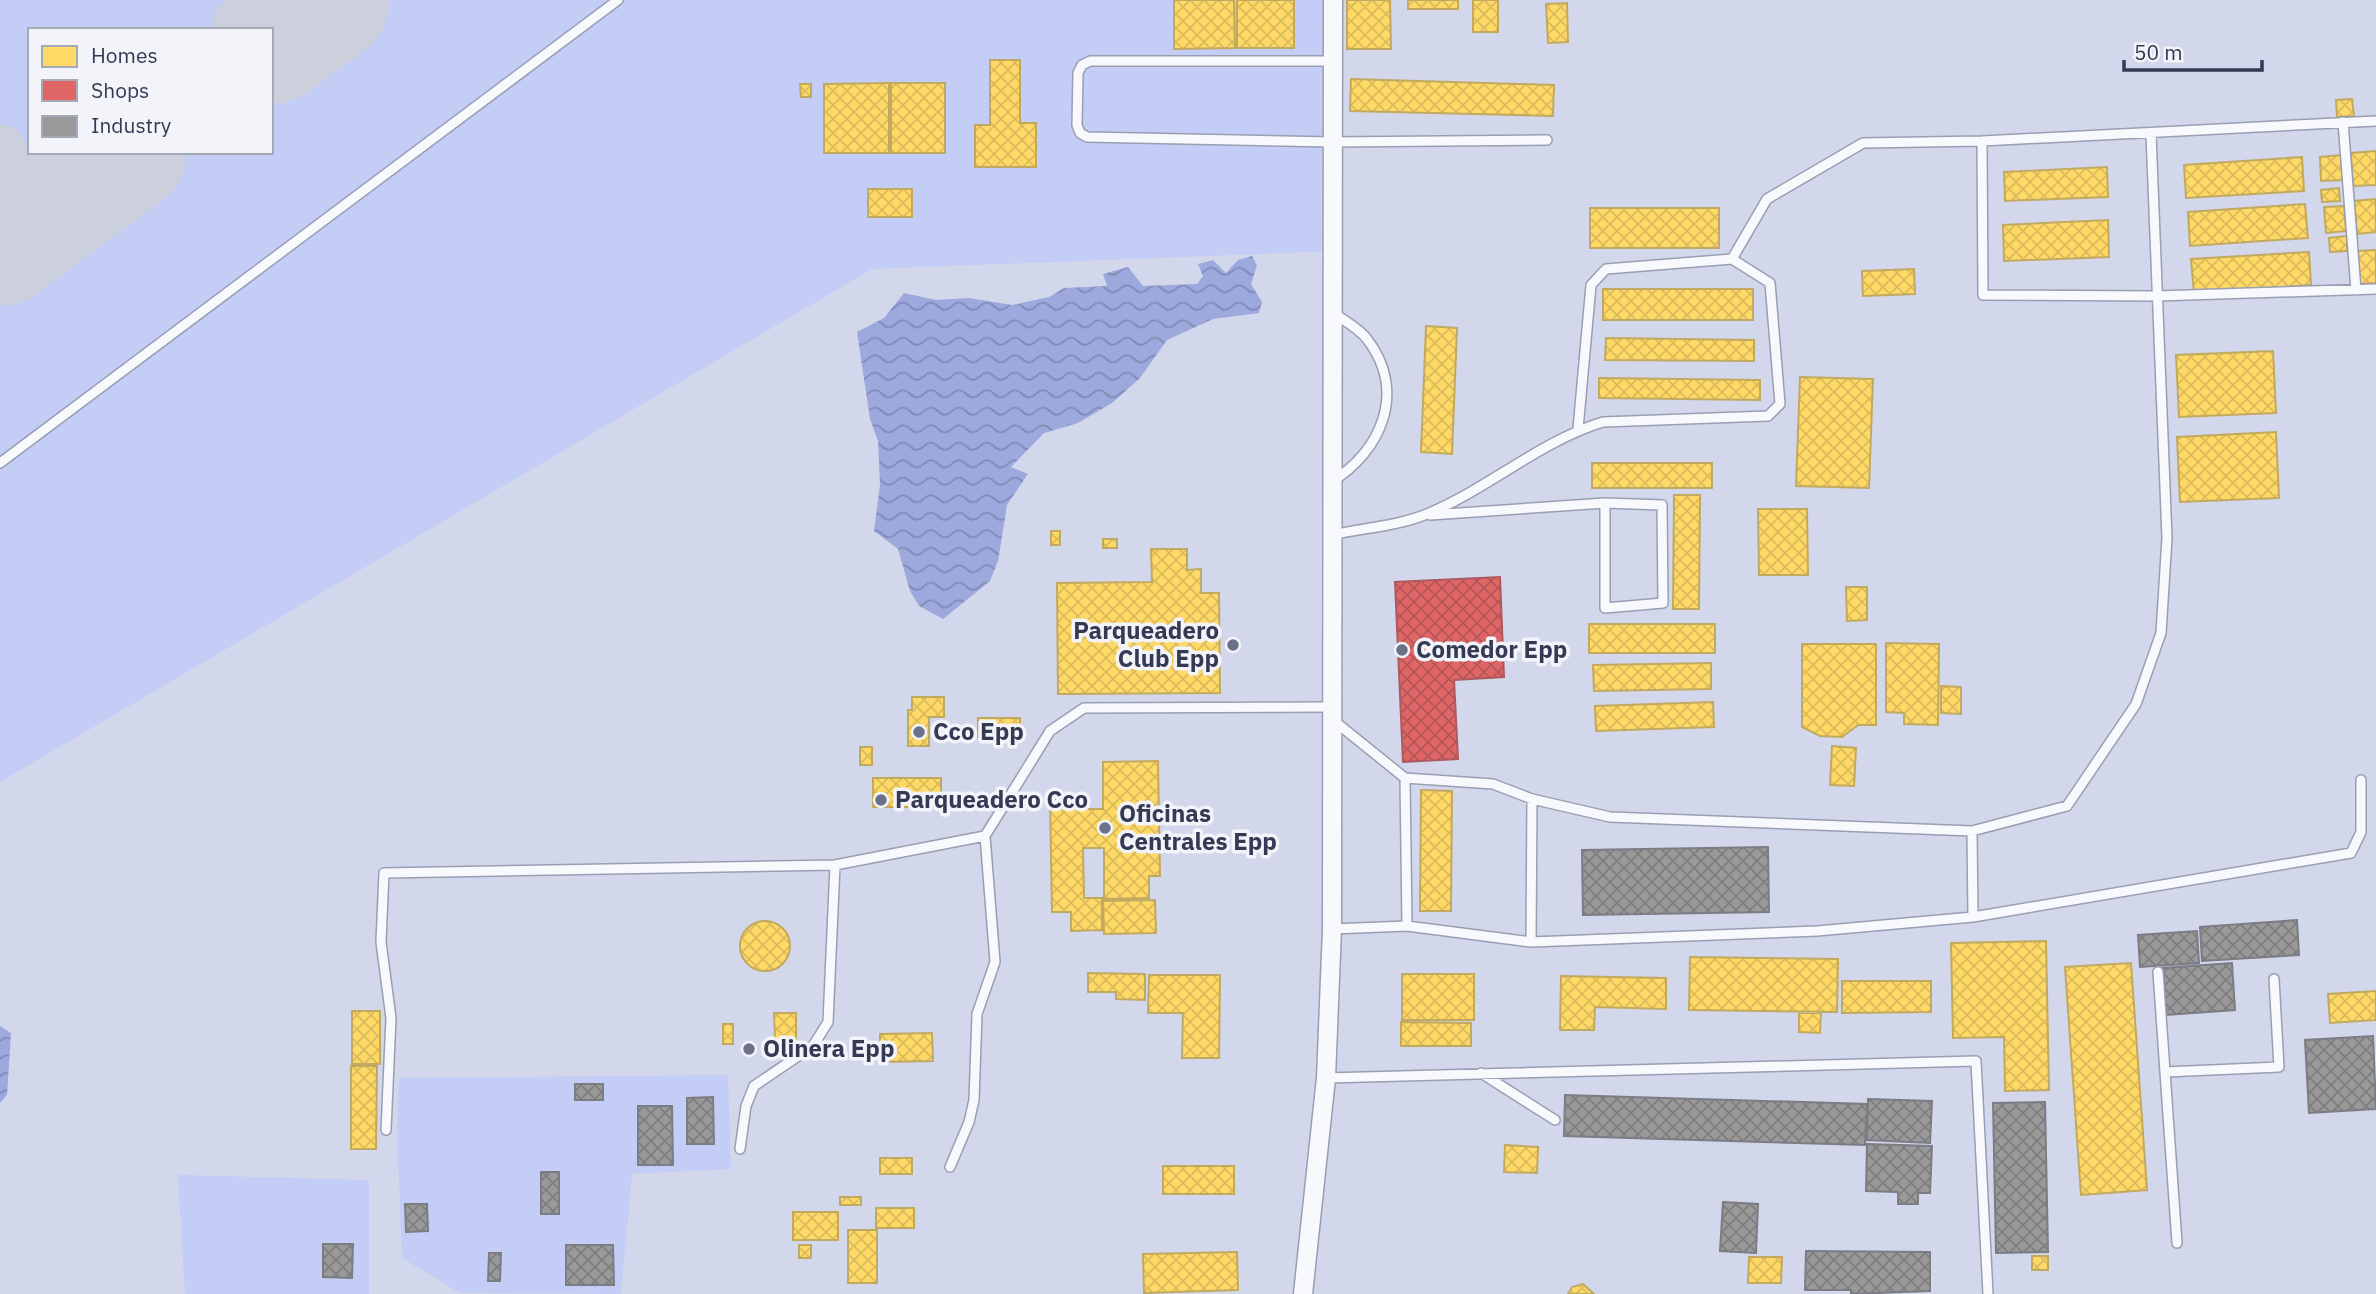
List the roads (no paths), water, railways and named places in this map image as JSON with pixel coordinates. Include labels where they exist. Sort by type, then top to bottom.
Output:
[{"type":"street","points":[[1303,1294],[1326,1078],[1332,929],[1333,0]]},
{"type":"lane","points":[[0,463],[618,0]]},
{"type":"lane","points":[[1332,61],[1090,61],[1082,65],[1078,73],[1077,125],[1080,133],[1087,137],[1332,142],[1547,139]]},
{"type":"lane","points":[[1732,259],[1767,199],[1863,143],[2151,134],[2376,121]]},
{"type":"lane","points":[[2343,122],[2356,290]]},
{"type":"lane","points":[[950,1167],[970,1122],[974,1100],[977,1014],[995,962],[985,835],[1023,769],[1050,730],[1084,708],[1334,714],[1405,778],[1493,784],[1532,799],[1610,817],[1972,831],[2067,806],[2136,704],[2161,633],[2167,538],[2151,134]]},
{"type":"lane","points":[[1982,141],[1983,295],[2157,296],[2376,289]]},
{"type":"lane","points":[[1425,515],[1488,484],[1578,429],[1626,419],[1768,416],[1780,404],[1770,283],[1732,259],[1606,269],[1591,285],[1578,429]]},
{"type":"lane","points":[[1331,311],[1366,338],[1383,369],[1387,402],[1380,432],[1365,457],[1331,482]]},
{"type":"lane","points":[[1332,535],[1425,515],[1605,503],[1662,505],[1663,603],[1605,608],[1605,503]]},
{"type":"lane","points":[[1405,778],[1407,926]]},
{"type":"lane","points":[[1332,929],[1407,926],[1531,942],[1817,931],[1973,917],[2351,853],[2361,832],[2361,780]]},
{"type":"lane","points":[[1531,942],[1532,799]]},
{"type":"lane","points":[[1972,831],[1973,917]]},
{"type":"lane","points":[[386,1130],[391,1018],[381,942],[384,873],[835,864],[985,835]]},
{"type":"lane","points":[[740,1149],[746,1106],[754,1086],[813,1046],[828,1022],[835,864]]},
{"type":"lane","points":[[2158,972],[2177,1243]]},
{"type":"lane","points":[[2165,1072],[2279,1067],[2274,979]]},
{"type":"lane","points":[[1326,1078],[1976,1061],[1988,1294]]},
{"type":"lane","points":[[1480,1072],[1555,1120]]},
{"type":"water","points":[[1252,256],[1257,265],[1251,284],[1262,302],[1259,313],[1213,319],[1167,340],[1140,378],[1112,403],[1078,423],[1044,433],[1011,467],[1028,474],[1007,505],[998,561],[990,581],[943,619],[919,606],[910,591],[898,549],[874,531],[880,485],[878,441],[870,419],[857,332],[884,318],[904,293],[936,300],[969,298],[1012,305],[1049,297],[1064,288],[1107,286],[1103,274],[1128,267],[1143,286],[1197,284],[1203,276],[1198,264],[1213,260],[1226,273],[1238,260]]},
{"type":"water","points":[[0,1026],[11,1033],[7,1095],[0,1103]]},
{"type":"place","name":"Parqueadero Club Epp","points":[[1233,645]]},
{"type":"place","name":"Comedor Epp","points":[[1402,650]]},
{"type":"place","name":"Cco Epp","points":[[919,732]]},
{"type":"place","name":"Parqueadero Cco","points":[[881,800]]},
{"type":"place","name":"Oficinas Centrales Epp","points":[[1105,828]]},
{"type":"place","name":"Olinera Epp","points":[[749,1049]]}]
